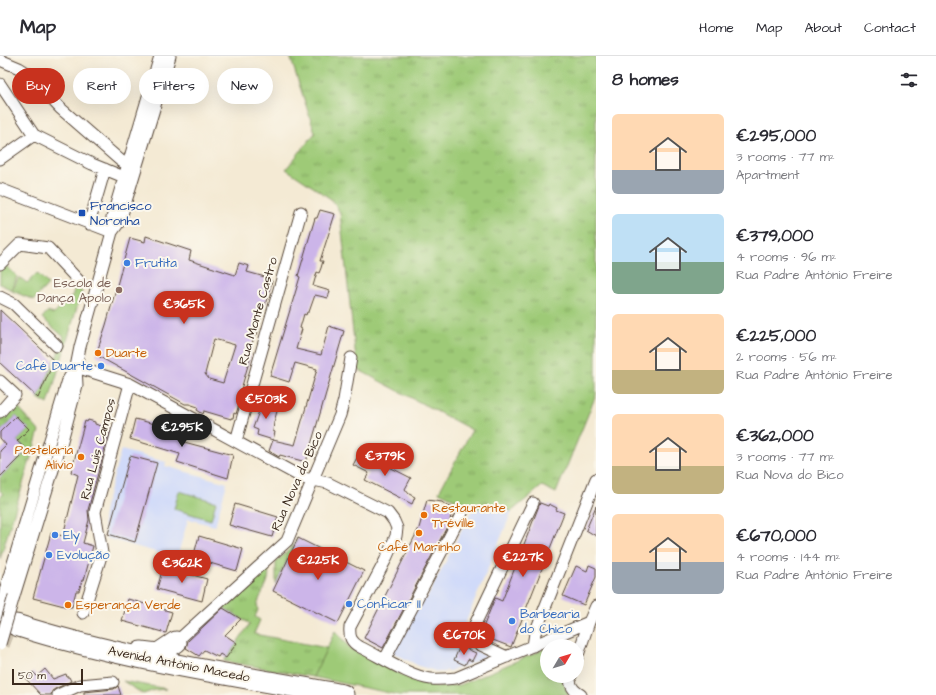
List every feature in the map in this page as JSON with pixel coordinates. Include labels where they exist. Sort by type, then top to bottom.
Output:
[{"type":"highway","name":"Avenida António Macedo","points":[[7,630],[54,637],[196,669],[343,695]]},
{"type":"highway","name":"Avenida António Macedo","points":[[7,630],[79,657],[117,666],[268,695]]},
{"type":"highway","points":[[103,649],[122,648],[158,654],[176,642]]},
{"type":"highway","points":[[176,642],[174,654],[179,660],[196,669]]},
{"type":"street","points":[[7,630],[10,594],[65,429],[77,385],[76,367],[80,347],[112,232],[112,218],[160,56]]},
{"type":"street","points":[[112,232],[120,221],[170,56]]},
{"type":"street","points":[[0,60],[27,73],[60,108],[121,161],[128,165]]},
{"type":"street","points":[[0,84],[34,135],[92,164],[124,177]]},
{"type":"street","points":[[0,159],[34,135]]},
{"type":"street","points":[[89,224],[105,169]]},
{"type":"street","points":[[0,189],[112,232]]},
{"type":"street","name":"Rua Monte Castro","points":[[236,441],[301,212]]},
{"type":"street","points":[[0,264],[20,244],[48,248],[79,281]]},
{"type":"street","points":[[0,296],[14,304],[58,346]]},
{"type":"street","name":"Rua Nova do Bico","points":[[176,642],[287,541],[340,415],[351,358]]},
{"type":"street","points":[[76,367],[130,384],[303,478],[328,483],[388,513],[397,528],[396,536],[385,561],[350,627],[349,634],[353,643],[418,676],[442,680],[456,678],[589,622]]},
{"type":"street","points":[[0,381],[15,395],[0,412]]},
{"type":"street","name":"Rua Luis Campos","points":[[83,613],[102,553],[95,512],[130,384]]},
{"type":"street","points":[[533,646],[535,633],[596,480]]},
{"type":"street","points":[[507,657],[468,639],[533,503]]},
{"type":"street","points":[[385,659],[462,513]]},
{"type":"street","points":[[7,630],[10,594]]},
{"type":"street","points":[[583,639],[596,606]]},
{"type":"street","points":[[58,695],[80,685],[113,682]]},
{"type":"street","points":[[570,683],[581,695]]},
{"type":"shaded area","points":[[121,450],[166,462],[165,466],[227,483],[215,526],[188,519],[177,558],[106,538],[103,520],[105,507]]},
{"type":"shaded area","points":[[473,508],[512,511],[457,643],[487,656],[465,666],[449,671],[446,670],[445,672],[438,672],[419,666],[392,652],[420,597],[426,600]]},
{"type":"green space","points":[[290,56],[596,56],[596,395],[556,493],[542,486],[512,511],[473,508],[439,492],[472,430],[357,369],[340,213],[331,199],[286,169],[315,133]]},
{"type":"green space","points":[[5,265],[17,276],[12,290],[0,284],[0,270]]},
{"type":"green space","points":[[37,273],[48,284],[34,300],[12,291],[19,277],[27,283]]},
{"type":"green space","points":[[75,287],[82,291],[48,404],[38,398],[56,359],[64,337],[42,318],[47,312],[54,314],[72,296]]},
{"type":"green space","points":[[14,403],[39,431],[0,559],[0,497],[3,494],[0,491],[0,477],[27,451],[17,441],[29,429],[16,416],[0,432],[0,417]]},
{"type":"green space","points":[[179,491],[216,502],[211,520],[174,509]]},
{"type":"green space","points":[[298,538],[276,584],[276,562],[290,549]]},
{"type":"green space","points":[[268,568],[269,573],[267,583],[258,602],[258,610],[255,617],[260,620],[254,634],[327,648],[313,677],[224,661],[250,624],[222,607]]},
{"type":"green space","points":[[335,631],[351,649],[414,681],[438,687],[460,685],[540,651],[540,683],[564,683],[566,690],[571,695],[399,695],[313,677]]},
{"type":"green space","points":[[123,681],[167,689],[155,690],[143,694]]},
{"type":"building","points":[[320,210],[335,214],[320,261],[323,261],[321,268],[319,273],[317,272],[313,286],[330,291],[328,298],[315,295],[309,312],[307,312],[306,315],[304,314],[300,328],[302,329],[296,349],[321,355],[329,326],[344,331],[306,462],[280,455],[279,457],[269,451],[273,440],[295,445],[317,369],[295,363],[289,382],[270,376],[300,277],[298,276],[315,218],[317,218]]},
{"type":"building","points":[[146,236],[191,251],[189,260],[235,275],[239,263],[249,266],[247,272],[265,277],[265,279],[272,281],[264,305],[257,335],[255,334],[249,354],[251,355],[240,393],[240,401],[236,414],[234,413],[233,418],[231,419],[204,411],[203,414],[197,410],[198,407],[185,404],[96,355],[106,325],[130,238],[145,242]],"holes":[[[214,339],[235,345],[223,383],[209,379],[205,374]]]},
{"type":"building","points":[[0,310],[54,361],[38,398],[0,363]]},
{"type":"building","points":[[263,400],[279,404],[274,422],[273,431],[275,432],[273,440],[257,435],[258,430],[253,428]]},
{"type":"building","points":[[16,416],[29,429],[17,441],[27,450],[0,477],[0,451],[6,445],[0,438],[0,432]]},
{"type":"building","points":[[135,419],[186,432],[184,442],[233,455],[228,478],[177,462],[180,454],[130,439]]},
{"type":"building","points":[[88,420],[110,429],[88,510],[89,520],[83,543],[93,546],[84,580],[82,580],[79,591],[76,591],[72,607],[68,607],[33,598],[51,533],[63,536],[78,475],[71,472],[85,421],[87,422]]},
{"type":"building","points":[[360,452],[411,478],[405,489],[409,494],[415,497],[412,504],[365,480],[369,473],[353,465]]},
{"type":"building","points":[[130,456],[157,463],[135,542],[108,534]]},
{"type":"building","points":[[427,500],[442,502],[447,506],[452,507],[450,521],[383,648],[364,638],[419,528]]},
{"type":"building","points":[[540,503],[548,506],[549,504],[557,508],[556,510],[564,513],[511,647],[480,635],[495,598],[502,601]]},
{"type":"building","points":[[235,504],[278,517],[272,537],[229,525]]},
{"type":"building","points":[[596,506],[596,536],[586,530]]},
{"type":"building","points":[[199,536],[243,549],[237,571],[193,558]]},
{"type":"building","points":[[298,538],[364,571],[338,623],[273,591]]},
{"type":"building","points":[[589,565],[596,568],[596,577],[584,605],[563,596],[576,566],[587,571]]},
{"type":"building","points":[[163,567],[207,579],[202,601],[157,589]]},
{"type":"building","points":[[128,599],[172,612],[166,633],[122,621]]},
{"type":"building","points":[[223,608],[241,619],[225,635],[237,643],[226,658],[220,654],[218,657],[204,650],[199,656],[186,648],[188,641]]},
{"type":"building","points":[[460,646],[476,653],[472,661],[468,659],[465,665],[454,660]]},
{"type":"building","points":[[45,669],[53,679],[66,674],[71,681],[52,691],[51,695],[41,695],[26,679],[33,672],[37,676]]},
{"type":"building","points":[[118,686],[121,695],[84,695],[84,692],[114,689]]},
{"type":"tunnel","points":[[0,633],[13,638]]},
{"type":"place","name":"Francisco Noronha","points":[[82,213]]},
{"type":"place","name":"Frutita","points":[[127,263]]},
{"type":"place","name":"Escola de Dança Apolo","points":[[119,290]]},
{"type":"place","name":"Duarte","points":[[98,353]]},
{"type":"place","name":"Café Duarte","points":[[101,366]]},
{"type":"place","name":"Pastelaria Alívio","points":[[81,457]]},
{"type":"place","name":"Restaurante Tréville","points":[[424,515]]},
{"type":"place","name":"Café Marinho","points":[[419,533]]},
{"type":"place","name":"Ely","points":[[55,535]]},
{"type":"place","name":"Evolução","points":[[49,555]]},
{"type":"place","name":"Conficar II","points":[[349,604]]},
{"type":"place","name":"Esperança Verde","points":[[68,605]]},
{"type":"place","name":"Barbearia do Chico","points":[[512,621]]}]
